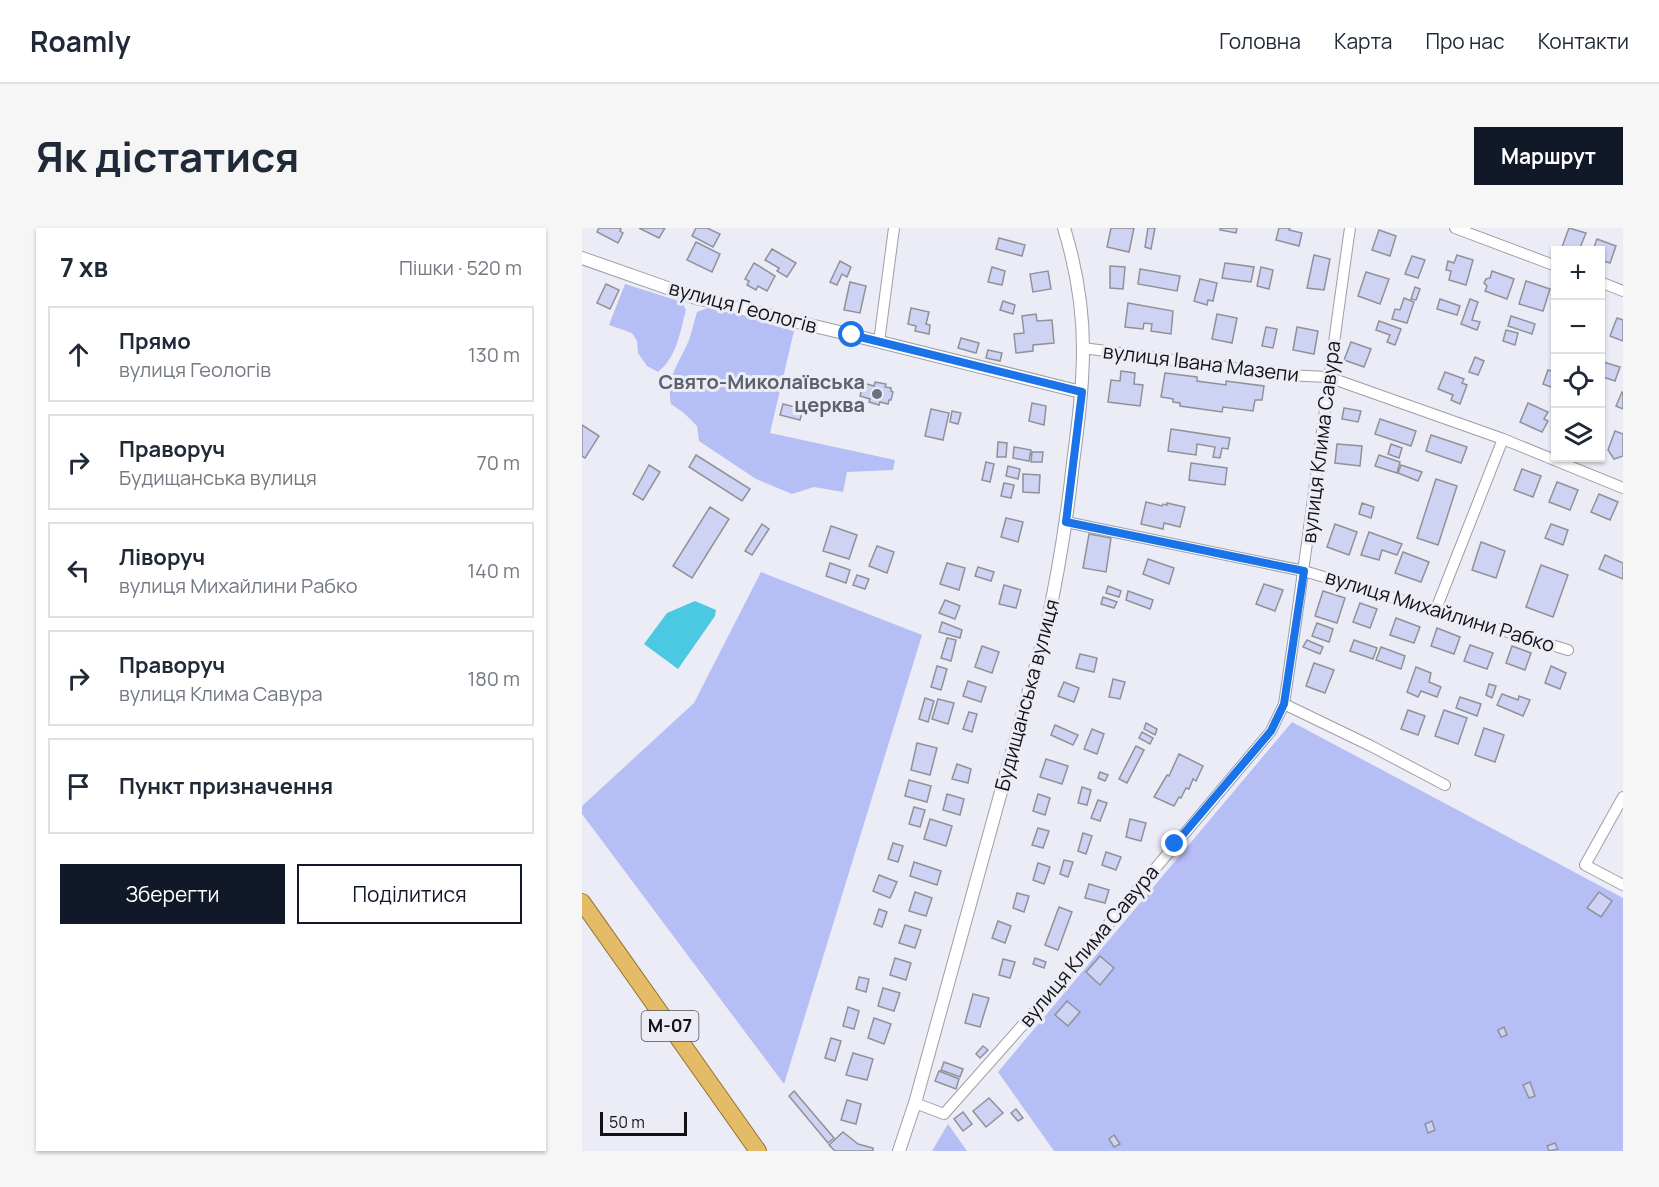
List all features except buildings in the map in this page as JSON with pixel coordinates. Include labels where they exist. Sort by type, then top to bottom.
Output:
[{"type":"highway","name":"М-07","points":[[582,902],[758,1151]]},
{"type":"street","points":[[879,342],[894,228]]},
{"type":"street","name":"Будищанська вулиця","points":[[899,1151],[915,1103],[1046,629],[1056,582],[1082,392],[1083,348],[1080,296],[1064,228]]},
{"type":"street","name":"вулиця Клима Савура","points":[[915,1103],[944,1114],[1036,1010],[1271,731],[1284,704],[1350,228]]},
{"type":"street","points":[[1455,228],[1551,264]]},
{"type":"street","name":"вулиця Геологів","points":[[582,258],[696,298],[1082,392]]},
{"type":"street","points":[[1605,284],[1623,291]]},
{"type":"street","name":"вулиця Івана Мазепи","points":[[1083,348],[1286,375],[1328,377],[1503,439],[1623,488]]},
{"type":"street","points":[[1436,609],[1503,439]]},
{"type":"street","name":"вулиця Михайлини Рабко","points":[[1066,522],[1304,571],[1568,650]]},
{"type":"street","points":[[1284,704],[1445,785]]},
{"type":"street","points":[[1623,797],[1586,865],[1623,885]]},
{"type":"shaded area","points":[[625,284],[682,302],[686,310],[674,352],[658,372],[647,366],[638,353],[637,341],[632,333],[609,325]]},
{"type":"shaded area","points":[[710,307],[794,331],[770,433],[895,460],[893,470],[847,472],[843,492],[814,487],[792,494],[756,479],[699,441],[697,426],[671,404],[670,386],[674,371],[689,340],[697,312]]},
{"type":"shaded area","points":[[761,572],[922,635],[784,1084],[582,814],[582,806],[694,703]]},
{"type":"shaded area","points":[[695,601],[716,610],[715,616],[678,669],[644,644],[667,613]]},
{"type":"shaded area","points":[[1292,722],[1623,898],[1623,1151],[1054,1151],[998,1072]]},
{"type":"shaded area","points":[[948,1124],[967,1151],[932,1151]]},
{"type":"place","name":"Свято-Миколаївська церква","points":[[877,394]]},
{"type":"route","points":[[852,335],[1082,392],[1066,522],[1304,571],[1284,704],[1278,717],[1271,731],[1175,844]]}]
